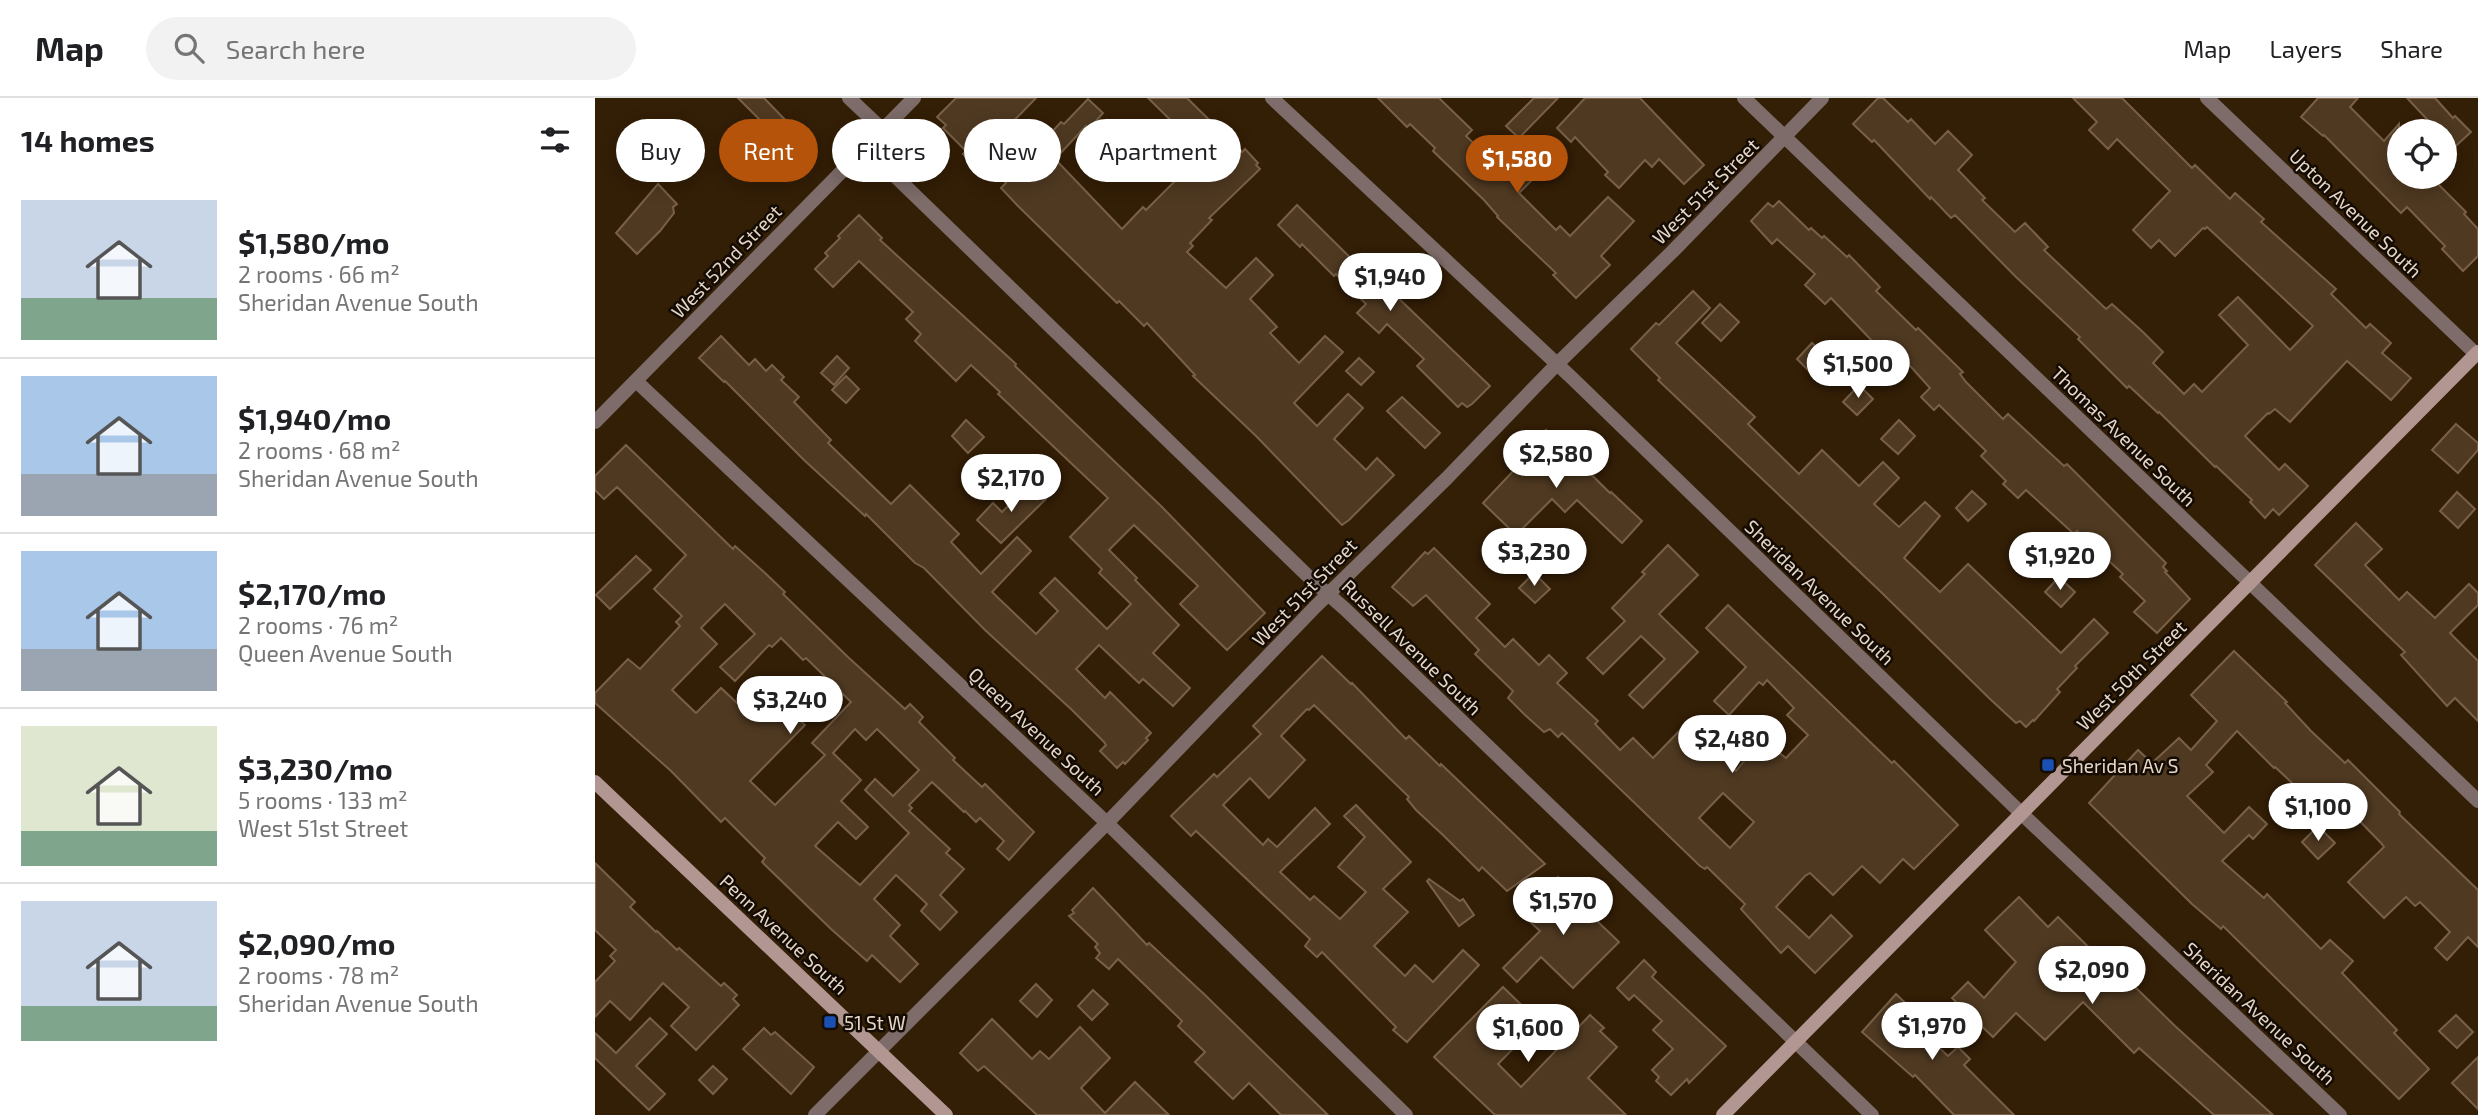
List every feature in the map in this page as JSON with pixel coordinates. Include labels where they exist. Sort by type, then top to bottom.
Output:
[{"type":"main road","name":"West 50th Street","points":[[1723,1115],[2477,354]]},
{"type":"main road","name":"Penn Avenue South","points":[[595,782],[946,1115]]},
{"type":"street","points":[[849,98],[871,119]]},
{"type":"street","name":"West 52nd Street","points":[[894,119],[914,98]]},
{"type":"street","name":"Sheridan Avenue South","points":[[1272,98],[1557,364],[2021,813],[2340,1115]]},
{"type":"street","name":"Thomas Avenue South","points":[[1744,98],[2478,801]]},
{"type":"street","name":"West 51st Street","points":[[815,1115],[1822,98]]},
{"type":"street","name":"Upton Avenue South","points":[[2207,98],[2477,354]]},
{"type":"street","name":"West 52nd Street","points":[[595,422],[832,182]]},
{"type":"street","name":"Russell Avenue South","points":[[900,182],[1873,1115]]},
{"type":"street","name":"Queen Avenue South","points":[[636,381],[1107,823],[1406,1115]]},
{"type":"building","points":[[738,98],[764,98],[784,119],[759,119]]},
{"type":"building","points":[[956,98],[1036,98],[1016,119],[964,119],[964,149],[950,135],[950,119],[937,117]]},
{"type":"building","points":[[1148,98],[1187,98],[1208,119],[1169,119]]},
{"type":"building","points":[[1378,98],[1439,98],[1472,130],[1466,136],[1505,173],[1530,147],[1548,164],[1519,193],[1556,230],[1560,226],[1570,236],[1608,197],[1634,221],[1601,256],[1610,265],[1576,298],[1553,275],[1556,273],[1433,151],[1435,148],[1410,124],[1407,127]]},
{"type":"building","points":[[1534,98],[1558,98],[1519,138],[1506,126]]},
{"type":"building","points":[[1585,98],[1640,98],[1704,165],[1684,184],[1659,159],[1652,167],[1645,160],[1619,188],[1605,175],[1608,172],[1575,137],[1571,142],[1557,128]]},
{"type":"building","points":[[1878,98],[1883,98],[1908,122],[1911,119],[1935,144],[1948,131],[1972,155],[1958,170],[1985,198],[1982,200],[2015,232],[2025,223],[2048,247],[2044,250],[2106,309],[2112,304],[2143,332],[2163,352],[2153,363],[2184,394],[2194,384],[2202,392],[2248,345],[2219,315],[2238,297],[2290,350],[2313,326],[2207,227],[2175,256],[2159,240],[2151,248],[2133,230],[2170,191],[2117,139],[2108,149],[2089,130],[2097,122],[2073,98],[2122,98],[2192,168],[2195,165],[2230,199],[2235,193],[2264,219],[2261,222],[2336,289],[2331,294],[2366,328],[2370,324],[2391,343],[2382,353],[2411,378],[2391,400],[2347,361],[2290,422],[2275,409],[2268,413],[2245,436],[2279,470],[2285,464],[2308,486],[2279,515],[2273,509],[2265,518],[2250,502],[2252,500],[2159,412],[2129,386],[2127,388],[2078,339],[2080,337],[1955,215],[1951,218],[1874,140],[1872,142],[1853,124]]},
{"type":"building","points":[[2318,98],[2358,98],[2350,107],[2384,141],[2387,138],[2387,189],[2443,189],[2466,212],[2464,214],[2478,229],[2478,256],[2463,271],[2442,249],[2445,246],[2407,207],[2401,213],[2324,135],[2301,117]]},
{"type":"building","points":[[2407,98],[2435,98],[2453,118],[2455,116],[2471,132],[2457,145],[2457,119],[2427,119]]},
{"type":"building","points":[[1088,99],[1103,113],[1098,119],[1075,119],[1075,138],[1061,153],[1061,122],[1064,124]]},
{"type":"building","points":[[1245,149],[1260,169],[1209,218],[1212,220],[1190,243],[1193,246],[1187,252],[1226,288],[1256,258],[1273,275],[1250,299],[1277,327],[1270,333],[1299,363],[1325,336],[1343,352],[1294,403],[1317,426],[1348,394],[1363,408],[1334,439],[1366,470],[1377,458],[1394,475],[1342,525],[1256,436],[1193,376],[1195,375],[1147,323],[1144,326],[1119,301],[1117,303],[1018,206],[1001,188],[1006,183],[1061,182],[1061,165],[1122,229],[1143,207],[1146,210],[1174,182],[1241,182],[1241,151]]},
{"type":"building","points":[[658,184],[677,204],[673,207],[674,213],[660,231],[637,254],[616,233]]},
{"type":"building","points":[[1779,201],[1809,230],[1811,228],[1822,238],[1824,236],[1847,257],[1849,255],[1880,287],[1876,291],[1963,372],[1960,374],[1966,382],[2003,419],[2008,414],[2064,466],[2067,464],[2166,563],[2163,567],[2167,571],[2165,572],[2190,599],[2157,633],[2134,612],[2145,601],[2120,577],[2123,574],[2077,531],[2074,534],[2026,490],[2018,498],[2003,484],[2006,481],[1981,456],[1986,451],[1939,405],[1934,410],[1921,397],[1930,388],[1912,368],[1890,347],[1887,350],[1879,342],[1876,345],[1831,298],[1825,304],[1805,285],[1815,274],[1777,239],[1772,244],[1751,221],[1768,203],[1773,207]]},
{"type":"building","points":[[1297,205],[1381,288],[1384,285],[1393,293],[1490,386],[1472,404],[1467,407],[1462,403],[1458,407],[1417,366],[1424,359],[1387,324],[1379,333],[1357,313],[1366,304],[1336,274],[1334,276],[1302,244],[1300,247],[1278,225]]},
{"type":"building","points":[[859,215],[882,238],[880,240],[1016,364],[1015,366],[1162,507],[1265,613],[1227,650],[1180,604],[1198,586],[1134,525],[1109,550],[1179,625],[1153,653],[1190,688],[1173,706],[1143,679],[1139,683],[1099,645],[1076,669],[1105,698],[1110,692],[1151,733],[1146,738],[1148,740],[1125,764],[1123,762],[1117,768],[1100,751],[1106,745],[1104,742],[1072,710],[985,630],[924,568],[915,563],[866,514],[865,516],[804,460],[699,358],[721,336],[749,365],[755,359],[766,371],[772,365],[784,377],[781,380],[799,397],[794,402],[831,440],[828,443],[891,504],[910,485],[959,534],[951,542],[981,574],[1017,537],[1031,551],[992,592],[1036,634],[1058,611],[1040,593],[1055,578],[1107,629],[1131,604],[1099,573],[1102,569],[1070,537],[1108,498],[971,365],[956,381],[915,341],[921,334],[906,319],[913,312],[859,261],[833,287],[815,269],[828,256],[825,253],[840,238],[838,236]]},
{"type":"building","points":[[1693,291],[1710,308],[1676,343],[1755,417],[1748,424],[1799,474],[1822,450],[1859,486],[1883,462],[1899,478],[1874,504],[1899,527],[1925,502],[1940,516],[1904,558],[1940,592],[1968,564],[2061,653],[2094,619],[2108,633],[2075,666],[2077,668],[2057,689],[2060,692],[2034,721],[2026,727],[2020,721],[2016,723],[1990,699],[1658,380],[1660,378],[1631,349]]},
{"type":"building","points":[[1720,304],[1739,322],[1721,341],[1702,323]]},
{"type":"building","points":[[1812,343],[1828,358],[1812,374],[1797,359]]},
{"type":"building","points":[[837,356],[849,368],[834,385],[821,373]]},
{"type":"building","points":[[1359,358],[1374,372],[1361,385],[1346,371]]},
{"type":"building","points":[[846,376],[859,389],[846,403],[832,390]]},
{"type":"building","points":[[1859,385],[1873,399],[1857,415],[1843,402]]},
{"type":"building","points":[[1402,397],[1440,433],[1425,448],[1387,411]]},
{"type":"building","points":[[966,420],[984,437],[968,453],[952,436]]},
{"type":"building","points":[[1899,420],[1915,436],[1898,454],[1881,439]]},
{"type":"building","points":[[2456,424],[2478,443],[2478,450],[2458,473],[2432,450]]},
{"type":"building","points":[[1546,430],[1642,521],[1622,543],[1577,500],[1565,512],[1552,499],[1516,535],[1483,503],[1517,467],[1513,462]]},
{"type":"building","points":[[626,445],[733,549],[735,546],[785,592],[783,594],[849,658],[905,709],[910,704],[923,717],[919,722],[955,758],[953,760],[982,787],[985,784],[1034,832],[1009,860],[997,849],[1004,841],[980,818],[976,822],[932,782],[909,805],[912,808],[909,811],[950,849],[946,853],[964,869],[940,895],[957,912],[940,930],[921,911],[927,904],[896,875],[874,899],[900,925],[890,936],[918,964],[900,982],[872,955],[867,961],[831,929],[762,862],[765,858],[725,818],[721,822],[671,771],[595,703],[595,693],[628,659],[640,669],[680,626],[676,622],[682,616],[654,589],[686,555],[617,487],[604,499],[595,490],[595,476]],"holes":[[[725,604],[755,634],[720,667],[735,681],[769,645],[772,647],[781,638],[803,660],[806,658],[851,702],[812,743],[825,755],[775,805],[750,781],[805,725],[772,696],[752,717],[721,688],[696,713],[672,690],[717,644],[701,628]],[[855,729],[866,740],[877,729],[919,770],[893,796],[875,779],[865,790],[909,833],[860,885],[815,846],[838,822],[856,839],[868,827],[841,801],[861,780],[833,753]]]},
{"type":"building","points":[[1031,483],[1046,499],[1001,543],[977,520],[993,503],[1002,512]]},
{"type":"building","points":[[1972,491],[1986,504],[1968,521],[1956,508]]},
{"type":"building","points":[[2457,492],[2475,509],[2458,528],[2440,511]]},
{"type":"building","points":[[2356,523],[2382,549],[2365,565],[2399,600],[2407,592],[2435,618],[2469,584],[2478,593],[2478,605],[2450,633],[2478,661],[2478,721],[2455,698],[2447,706],[2401,655],[2405,652],[2315,565]]},
{"type":"building","points":[[1668,545],[1698,575],[1659,614],[1698,652],[1643,708],[1629,695],[1665,659],[1641,636],[1603,674],[1587,658],[1625,621],[1612,608]]},
{"type":"building","points":[[1434,548],[1490,604],[1476,618],[1505,647],[1513,639],[1539,665],[1549,655],[1567,673],[1557,683],[1598,721],[1595,724],[1620,750],[1633,738],[1653,758],[1688,722],[1736,771],[1762,739],[1786,758],[1808,735],[1787,715],[1794,708],[1767,680],[1763,685],[1759,682],[1729,715],[1714,701],[1746,667],[1706,628],[1728,605],[1958,825],[1914,869],[1903,859],[1880,883],[1862,866],[1833,895],[1810,873],[1805,876],[1776,907],[1809,938],[1831,915],[1852,936],[1815,973],[1788,946],[1781,953],[1741,909],[1745,904],[1707,867],[1705,869],[1700,866],[1562,733],[1558,737],[1550,729],[1544,732],[1525,715],[1508,698],[1513,691],[1475,654],[1479,650],[1426,595],[1413,606],[1392,587],[1425,552],[1428,554]],"holes":[[[1723,793],[1754,822],[1730,848],[1699,818]]]},
{"type":"building","points":[[636,556],[651,570],[610,609],[596,595]]},
{"type":"building","points":[[1534,573],[1550,589],[1535,603],[1519,588]]},
{"type":"building","points":[[2059,577],[2075,592],[2061,607],[2045,592]]},
{"type":"building","points":[[2234,651],[2287,702],[2285,703],[2311,731],[2345,763],[2348,760],[2400,812],[2399,814],[2478,890],[2478,947],[2468,937],[2447,960],[2435,948],[2450,932],[2420,902],[2415,906],[2406,897],[2384,918],[2348,882],[2384,847],[2381,843],[2348,809],[2335,823],[2237,731],[2206,765],[2213,772],[2187,796],[2224,833],[2249,807],[2267,824],[2253,839],[2249,835],[2222,861],[2264,898],[2267,894],[2321,949],[2330,940],[2353,961],[2342,973],[2397,1030],[2394,1033],[2429,1069],[2399,1099],[2223,926],[2221,929],[2192,904],[2089,803],[2138,750],[2152,763],[2179,738],[2191,750],[2217,721],[2191,695]]},
{"type":"building","points":[[1322,656],[1406,739],[1409,736],[1440,766],[1441,764],[1545,864],[1507,891],[1482,867],[1479,871],[1416,810],[1407,799],[1409,797],[1314,705],[1281,736],[1305,760],[1269,798],[1250,778],[1223,805],[1263,845],[1268,839],[1277,847],[1315,808],[1330,824],[1280,872],[1310,900],[1314,896],[1340,919],[1366,892],[1338,867],[1365,837],[1344,816],[1356,805],[1411,862],[1383,889],[1408,912],[1374,946],[1405,976],[1415,965],[1433,982],[1463,950],[1479,965],[1407,1042],[1393,1030],[1396,1027],[1322,952],[1317,957],[1305,946],[1310,939],[1196,831],[1191,836],[1171,816],[1214,774],[1217,777],[1261,734],[1253,726]]},
{"type":"building","points":[[2318,826],[2335,843],[2318,859],[2302,842]]},
{"type":"building","points":[[595,863],[635,902],[630,907],[656,932],[677,950],[679,948],[721,986],[724,983],[737,995],[733,999],[739,1005],[696,1050],[671,1026],[689,1007],[663,983],[630,1020],[610,1001],[595,1017],[595,982],[615,961],[610,956],[616,950],[595,930]]},
{"type":"building","points":[[1558,877],[1572,891],[1569,894],[1619,942],[1573,988],[1541,957],[1517,982],[1503,968],[1540,931],[1526,918],[1530,914],[1526,910]]},
{"type":"building","points":[[1429,879],[1460,901],[1463,899],[1474,915],[1459,926],[1427,881]]},
{"type":"building","points":[[1093,888],[1147,945],[1149,943],[1205,995],[1328,1115],[1281,1115],[1249,1083],[1233,1099],[1195,1062],[1205,1052],[1178,1026],[1182,1021],[1118,959],[1109,969],[1096,958],[1100,953],[1095,947],[1098,944],[1069,916]]},
{"type":"building","points":[[2019,897],[2048,927],[2058,917],[2128,986],[2131,983],[2273,1115],[2214,1115],[2139,1048],[2134,1053],[2083,1002],[2045,1040],[2016,1013],[1993,1037],[1952,998],[1968,982],[1984,998],[2016,962],[1985,930]]},
{"type":"building","points":[[1644,960],[1656,972],[1652,977],[1726,1046],[1689,1083],[1687,1079],[1671,1095],[1656,1081],[1659,1077],[1652,1070],[1673,1049],[1653,1030],[1662,1021],[1634,995],[1629,1000],[1617,988]]},
{"type":"building","points":[[1036,984],[1052,1000],[1037,1017],[1020,1001]]},
{"type":"building","points":[[1503,987],[1539,1022],[1498,1064],[1521,1087],[1590,1015],[1604,1028],[1600,1031],[1617,1047],[1588,1078],[1626,1115],[1495,1115],[1434,1057]]},
{"type":"building","points":[[1093,990],[1108,1004],[1092,1020],[1078,1006]]},
{"type":"building","points":[[1896,994],[1919,1016],[1913,1023],[1948,1056],[1958,1047],[1970,1059],[1964,1065],[2014,1115],[1954,1115],[1915,1075],[1913,1077],[1862,1032]]},
{"type":"building","points":[[2456,1015],[2473,1032],[2457,1048],[2439,1031]]},
{"type":"building","points":[[650,1018],[667,1034],[636,1066],[665,1094],[649,1110],[595,1058],[595,1033],[616,1053]]},
{"type":"building","points":[[992,1019],[1032,1059],[1040,1051],[1049,1059],[1080,1027],[1110,1058],[1081,1088],[1105,1113],[1135,1082],[1169,1115],[1037,1115],[984,1066],[978,1071],[960,1053]]},
{"type":"building","points":[[764,1028],[771,1035],[775,1032],[814,1067],[791,1094],[743,1049]]},
{"type":"building","points":[[2478,1057],[2478,1109],[2452,1083]]},
{"type":"building","points":[[713,1066],[727,1079],[713,1094],[699,1080]]},
{"type":"place","name":"Sheridan Av S","points":[[2048,765]]},
{"type":"place","name":"51 St W","points":[[830,1022]]}]
